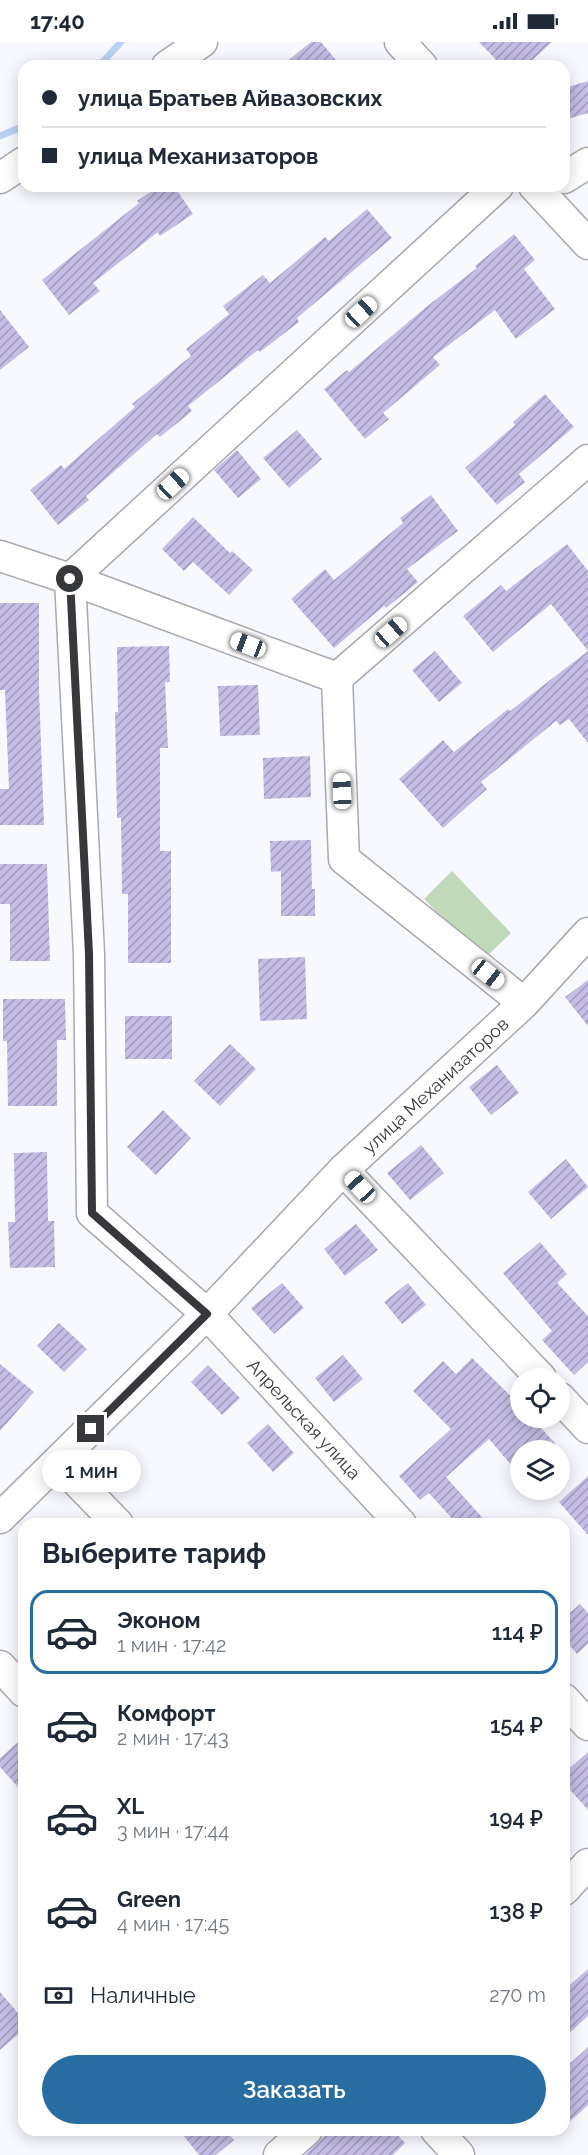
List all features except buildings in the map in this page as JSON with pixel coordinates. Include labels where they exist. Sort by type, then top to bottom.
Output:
[{"type":"street","points":[[175,60],[202,42]]},
{"type":"street","points":[[400,42],[416,60]]},
{"type":"street","points":[[570,173],[588,163]]},
{"type":"street","points":[[0,178],[18,166]]},
{"type":"street","points":[[70,579],[491,192]]},
{"type":"street","points":[[551,192],[588,244]]},
{"type":"street","points":[[338,678],[588,460]]},
{"type":"street","points":[[0,556],[70,579],[338,678]]},
{"type":"street","name":"Апрельская улица","points":[[70,579],[89,954],[92,1213],[207,1314],[396,1518]]},
{"type":"street","points":[[338,678],[344,859],[524,1003]]},
{"type":"street","name":"улица Механизаторов","points":[[0,1518],[207,1314],[343,1170],[524,1003],[588,933]]},
{"type":"street","points":[[343,1170],[531,1368]]},
{"type":"street","points":[[570,1409],[588,1428]]},
{"type":"street","points":[[58,1462],[112,1518]]},
{"type":"street","points":[[0,1666],[18,1686]]},
{"type":"street","points":[[570,1706],[588,1725]]},
{"type":"street","points":[[570,1884],[588,1864]]},
{"type":"street","points":[[279,2155],[300,2136]]},
{"type":"street","points":[[442,2136],[459,2155]]},
{"type":"green space","points":[[452,871],[511,933],[483,960],[424,899]]},
{"type":"waterway","points":[[104,60],[121,42]]},
{"type":"waterway","points":[[0,136],[18,128]]},
{"type":"route","points":[[70,579],[89,954],[92,1213],[207,1314],[91,1429]]}]
